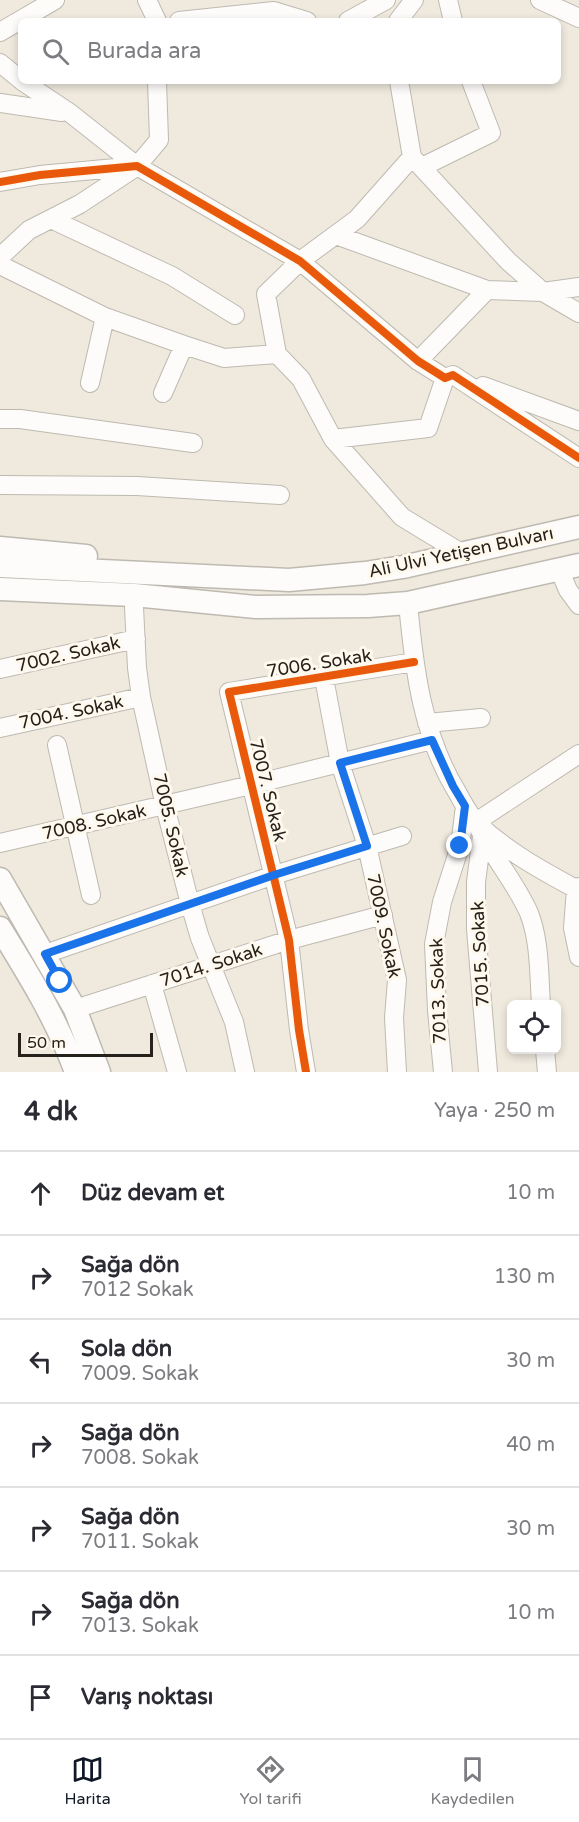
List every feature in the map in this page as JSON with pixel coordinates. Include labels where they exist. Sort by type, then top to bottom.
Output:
[{"type":"main road","name":"Ali Ulvi Yetişen Bulvarı","points":[[0,566],[289,580],[365,573],[463,554],[579,527]]},
{"type":"main road","name":"Ali Ulvi Yetişen Bulvarı","points":[[0,548],[165,563],[198,577]]},
{"type":"main road","points":[[0,589],[134,595],[256,607],[324,608],[408,603],[569,567]]},
{"type":"main road","points":[[0,602],[134,607],[200,601]]},
{"type":"main road","points":[[0,879],[75,1009],[99,1072]]},
{"type":"main road","points":[[0,928],[56,1022],[76,1072]]},
{"type":"street","points":[[24,18],[55,0]]},
{"type":"street","points":[[147,0],[156,18]]},
{"type":"street","points":[[353,18],[386,0]]},
{"type":"street","points":[[400,12],[414,0]]},
{"type":"street","points":[[448,0],[452,18]]},
{"type":"street","points":[[540,0],[579,18]]},
{"type":"street","points":[[197,18],[271,6],[300,18]]},
{"type":"street","points":[[0,32],[18,22]]},
{"type":"street","points":[[0,63],[18,76]]},
{"type":"street","points":[[29,84],[137,166],[300,261],[418,361],[449,377],[579,458]]},
{"type":"street","points":[[0,257],[29,230],[80,204],[137,166],[159,140],[157,84]]},
{"type":"street","points":[[400,84],[417,162],[508,261],[543,292],[579,313]]},
{"type":"street","points":[[463,554],[402,516],[333,439],[301,379],[277,354],[266,294],[300,261],[357,219],[417,162],[491,133],[472,84]]},
{"type":"street","points":[[0,103],[70,113]]},
{"type":"street","points":[[0,182],[40,175],[137,166]]},
{"type":"street","points":[[51,219],[172,276],[235,315]]},
{"type":"street","points":[[336,235],[487,290],[543,292],[579,286]]},
{"type":"street","points":[[0,265],[105,317],[224,358],[277,354]]},
{"type":"street","points":[[418,361],[487,290]]},
{"type":"street","points":[[90,383],[105,317]]},
{"type":"street","points":[[163,393],[184,345]]},
{"type":"street","points":[[333,439],[428,428],[449,377]]},
{"type":"street","points":[[449,377],[579,421]]},
{"type":"street","points":[[0,419],[32,420],[193,443]]},
{"type":"street","points":[[0,485],[137,486],[280,495]]},
{"type":"street","points":[[569,567],[568,590],[579,605]]},
{"type":"street","points":[[408,603],[414,662],[430,732],[453,786],[529,914],[534,928],[542,1000]]},
{"type":"street","name":"7005. Sokak","points":[[134,607],[141,697],[165,806],[200,938],[234,1022],[245,1072]]},
{"type":"street","name":"7002. Sokak","points":[[0,669],[136,639]]},
{"type":"street","name":"7006. Sokak","points":[[229,692],[414,662]]},
{"type":"street","name":"7009. Sokak","points":[[324,678],[340,763],[367,846],[397,980],[394,1018],[397,1072]]},
{"type":"street","name":"7007. Sokak","points":[[229,692],[289,940],[306,1072]]},
{"type":"street","name":"7004. Sokak","points":[[0,728],[141,697]]},
{"type":"street","name":"7008. Sokak","points":[[0,843],[340,763],[430,732],[481,718]]},
{"type":"street","points":[[57,745],[91,895]]},
{"type":"street","points":[[479,829],[579,754]]},
{"type":"street","name":"7013. Sokak","points":[[443,1072],[436,1010],[434,944],[442,902],[460,846],[465,806]]},
{"type":"street","points":[[479,829],[526,862],[578,888],[573,928],[579,957]]},
{"type":"street","name":"7015. Sokak","points":[[479,829],[476,929],[488,1072]]},
{"type":"street","points":[[45,954],[274,875],[402,836]]},
{"type":"street","name":"7014. Sokak","points":[[75,1009],[289,940],[383,915]]},
{"type":"street","points":[[152,984],[177,1072]]},
{"type":"street","points":[[545,1054],[547,1072]]},
{"type":"cycle path","points":[[0,182],[40,175],[137,166],[300,261],[418,361],[445,378],[453,375],[579,458]]},
{"type":"cycle path","points":[[306,1072],[289,940],[229,692],[414,662]]},
{"type":"route","points":[[60,981],[45,954],[274,875],[367,846],[340,763],[432,740],[465,806],[460,846]]}]
